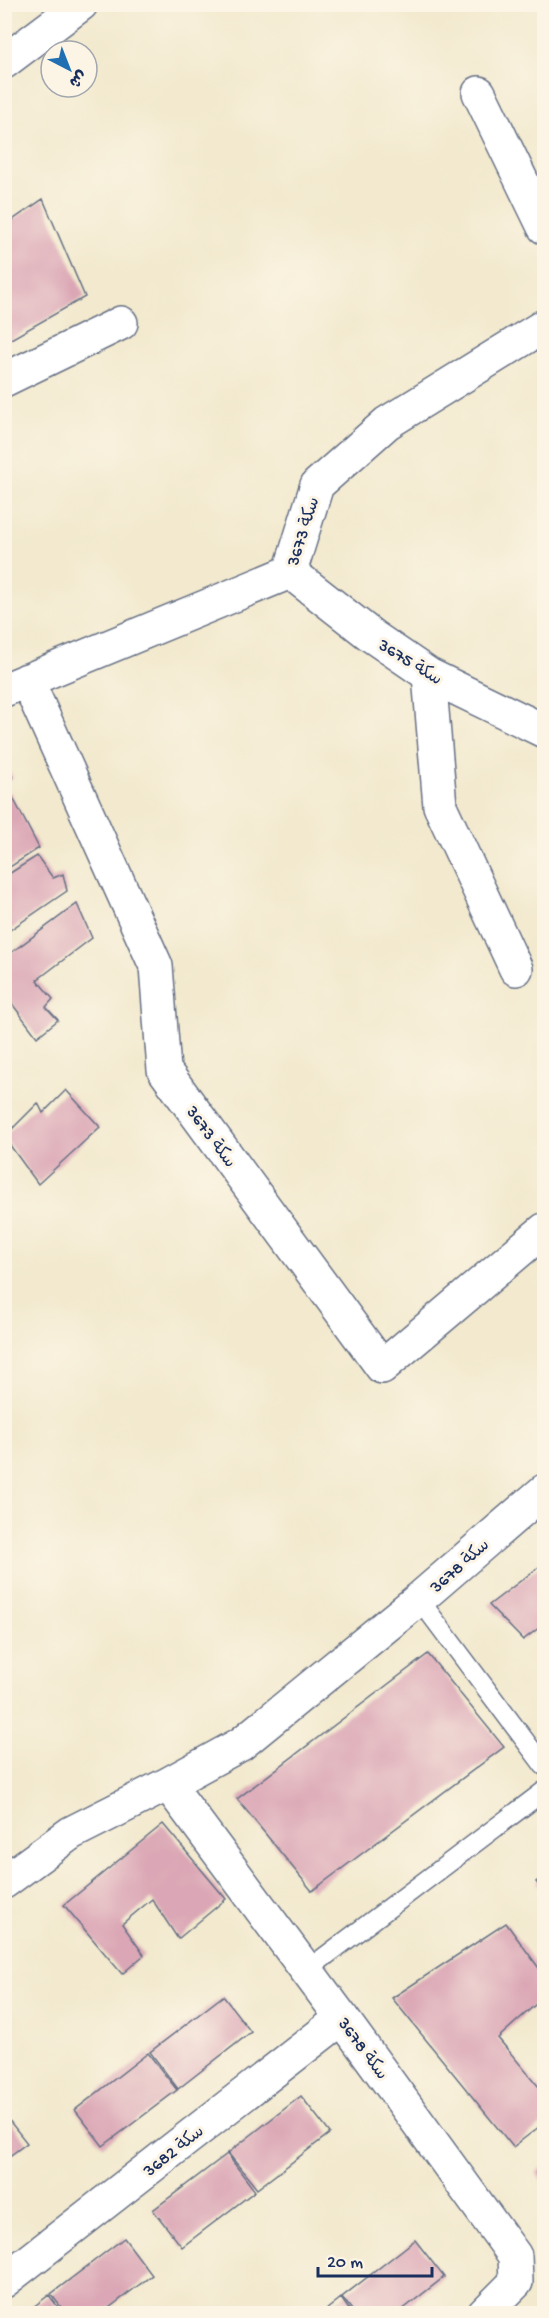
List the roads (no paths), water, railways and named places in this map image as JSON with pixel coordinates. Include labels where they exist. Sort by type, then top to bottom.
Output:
[{"type":"street","points":[[4,62],[81,4]]},
{"type":"street","points":[[479,93],[544,227]]},
{"type":"street","points":[[4,380],[121,323]]},
{"type":"street","name":"سكة 3673","points":[[544,326],[387,423],[317,485],[290,572],[16,685],[156,966],[164,1070],[382,1367],[544,1230]]},
{"type":"street","name":"سكة 3675","points":[[290,572],[372,636],[429,675],[544,730]]},
{"type":"street","points":[[429,675],[440,806],[516,969]]},
{"type":"street","name":"سكة 3678","points":[[4,1882],[71,1833],[241,1744],[419,1599],[544,1491]]},
{"type":"street","name":"سكة 3678","points":[[168,1784],[307,1970],[515,2256],[516,2282],[484,2313]]},
{"type":"street","name":"سكة 3682","points":[[4,2281],[342,2018]]},
{"type":"lane","points":[[419,1599],[544,1766]]},
{"type":"lane","points":[[307,1970],[544,1791]]}]
